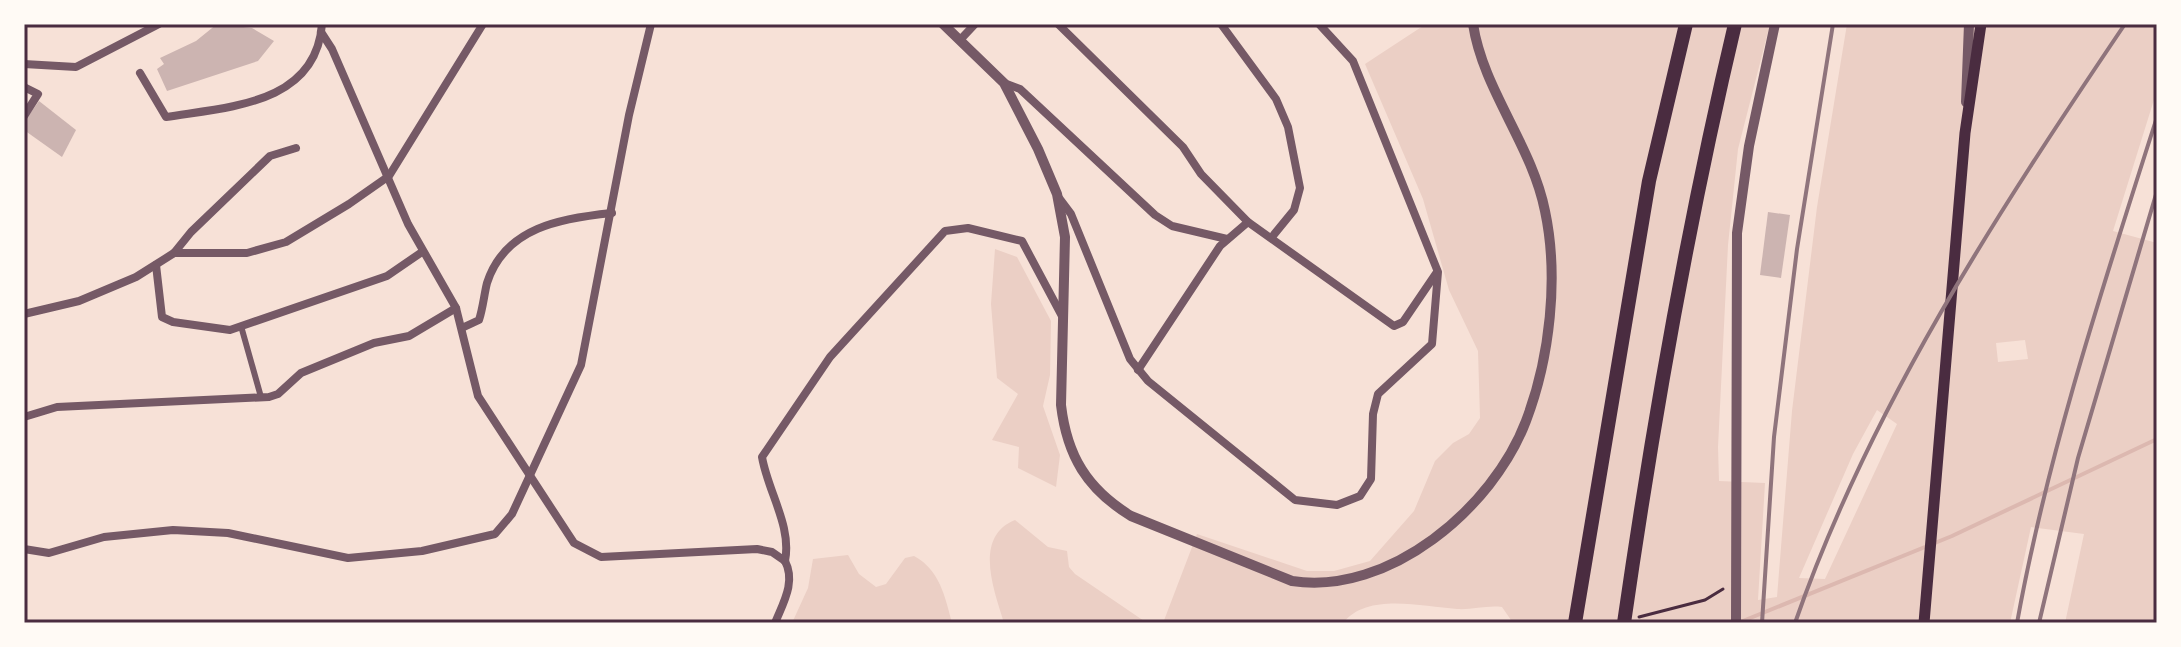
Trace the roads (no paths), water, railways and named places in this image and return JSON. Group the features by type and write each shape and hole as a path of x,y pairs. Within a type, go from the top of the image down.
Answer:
{"highway":[{"path":"1575,623 1649,181 1686,24"},
{"path":"1628,621 1632,563 1696,191 1735,24"}],"main road":[{"path":"1924,623 1965,133 1981,24"}],"street":[{"path":"24,64 60,69 92,61 159,24"},
{"path":"174,253 247,253 286,242 389,176 483,24"},
{"path":"24,549 49,553 104,537 173,530 228,533 348,558 422,551 495,534 512,514 581,365 629,115 651,24"},
{"path":"943,24 1004,83 1057,194 1071,214 1138,370 1295,500 1337,505 1360,496 1371,479 1373,414 1378,394 1432,344 1438,272 1353,61 1319,24"},
{"path":"960,40 975,24"},
{"path":"1058,24 1183,147 1201,174 1248,222 1394,326 1403,322 1438,272"},
{"path":"1221,24 1276,99 1288,127 1300,188 1294,210 1272,237"},
{"path":"1057,194 1065,237 1061,405 1064,429 1079,469 1108,502 1143,521 1303,583 1338,584 1396,563 1422,547 1468,507 1509,453 1536,392 1548,320 1550,259 1545,209 1526,154 1483,60 1473,24"},
{"path":"1736,623 1737,233 1748,150 1775,24"},
{"path":"1965,133 1969,24"},
{"path":"322,28 422,252 456,308 464,327 478,396 574,543 601,557 757,549 772,552 785,561"},
{"path":"140,73 166,117 262,101 294,83 322,28"},
{"path":"1004,83 1020,89 1155,215 1172,226 1227,239"},
{"path":"24,87 38,94 24,116"},
{"path":"24,314 79,301 156,265 174,253 191,232 270,156 296,148"},
{"path":"464,327 479,320 488,282 498,260 515,242 549,222 612,213"},
{"path":"1138,370 1227,239 1248,222"},
{"path":"775,623 790,586 785,561 789,541 766,482 762,457 830,357 945,231 968,228 1022,241 1064,320"},
{"path":"156,265 160,311 166,320 230,330 387,276 422,252"},
{"path":"24,417 57,407 278,394 301,373 374,343 409,336 456,308"},
{"path":"241,326 261,397"}],"waterway":[{"path":"1738,623 1952,536 2157,439"}],"railway":[{"path":"1762,623 1774,437 1797,249 1833,24"},
{"path":"1795,623 1860,465 1940,313 2030,167 2125,24"},
{"path":"2017,623 2044,495 2061,432 2157,117"},
{"path":"2039,623 2078,458 2157,191"}]}
